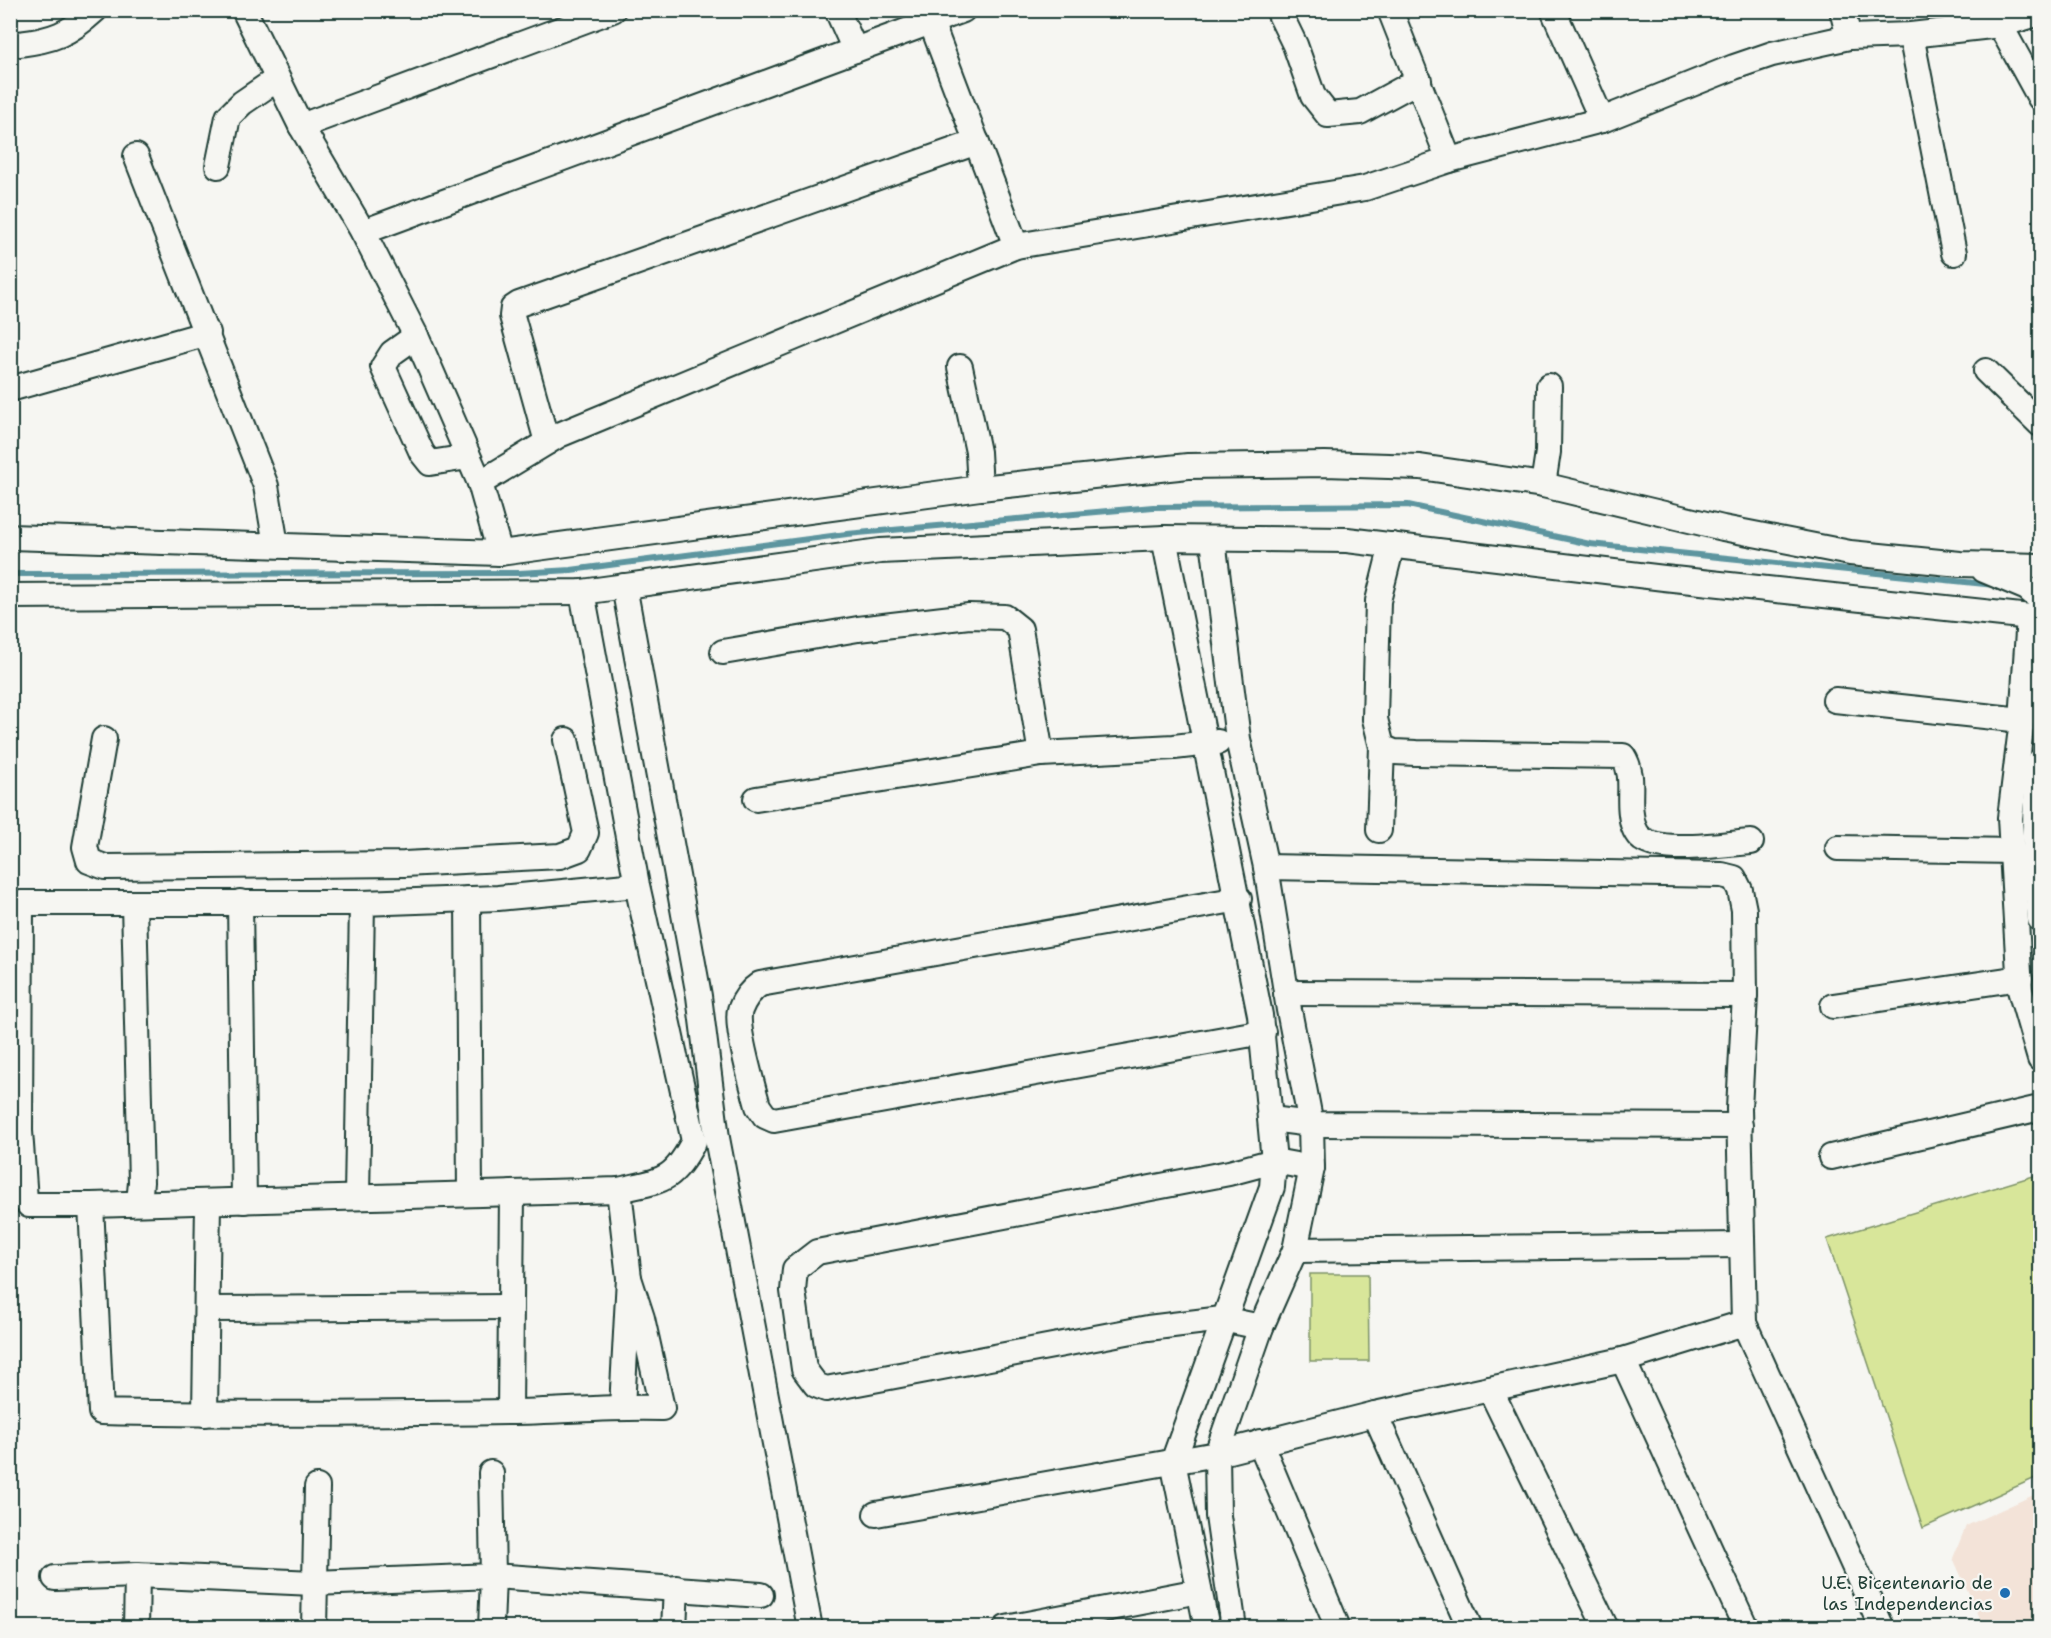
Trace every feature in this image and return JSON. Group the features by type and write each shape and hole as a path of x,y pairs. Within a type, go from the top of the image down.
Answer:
{"street":[{"path":"19,44 49,40 68,33 95,10"},
{"path":"244,10 301,126 363,232 416,336 480,483 500,553"},
{"path":"301,126 584,15 614,10"},
{"path":"837,10 855,50"},
{"path":"1278,10 1295,45 1313,96 1328,115 1360,112 1419,80"},
{"path":"1390,10 1449,160"},
{"path":"1553,10 1602,120"},
{"path":"1842,10 1849,37"},
{"path":"363,232 961,11"},
{"path":"480,483 547,442 1016,246 1365,189 1449,160 1602,120 1772,54 1849,37 1911,35 2000,26 2040,14"},
{"path":"931,22 1016,246"},
{"path":"2000,26 2040,98"},
{"path":"1911,35 1954,253"},
{"path":"218,166 228,117 277,79"},
{"path":"547,442 512,316 513,308 977,142"},
{"path":"136,156 208,333 266,486 276,545"},
{"path":"10,389 208,333"},
{"path":"416,336 392,353 382,367 422,453 430,463 468,457"},
{"path":"960,367 978,452 980,488"},
{"path":"1986,371 2040,424"},
{"path":"1543,486 1548,452 1549,386"},
{"path":"10,537 500,553 980,488 1188,466 1325,464 1419,467 1543,486 1723,528 1851,553 1960,564 2040,566"},
{"path":"10,596 582,592 880,551 1164,538 1347,540 2037,612"},
{"path":"1164,538 1204,744 1239,899 1262,1024 1274,1161 1272,1187 1222,1319 1173,1462 1207,1628"},
{"path":"1213,540 1238,739 1266,867 1287,1001 1311,1124 1312,1168 1295,1250 1261,1327 1217,1454 1218,1516 1234,1628"},
{"path":"1379,830 1382,747 1375,719 1378,601 1392,545"},
{"path":"1960,564 1997,574 2027,588 2037,612 2010,818 2020,990 2040,1059"},
{"path":"624,586 699,996 717,1138 810,1628"},
{"path":"582,592 637,885 694,1141 683,1163 667,1179 619,1190 91,1205 27,1203 15,1131 16,903 362,903 468,899 637,885"},
{"path":"723,652 858,629 969,616 1005,617 1020,629 1041,754"},
{"path":"1835,700 2022,720"},
{"path":"104,739 85,847 89,861 105,867 404,864 560,856 579,849 586,833 566,740"},
{"path":"756,799 1041,754 1204,744 1238,739"},
{"path":"1382,747 1394,752 1416,753 1623,756 1631,776 1630,813 1634,830 1641,838 1671,847 1751,842"},
{"path":"2040,760 2035,796 2034,860 2040,919"},
{"path":"1838,848 2013,851"},
{"path":"404,864 406,901"},
{"path":"1266,867 1722,875 1734,878 1742,900 1745,994 1740,1126 1744,1323 1882,1628"},
{"path":"468,899 470,1194"},
{"path":"1239,899 760,984 753,989 740,1010 740,1030 758,1107 765,1116 774,1120 1262,1024 1287,1001 1745,994"},
{"path":"240,902 244,1201"},
{"path":"357,1197 362,903"},
{"path":"134,904 139,1203"},
{"path":"1833,1006 2020,978"},
{"path":"1832,1157 2040,1108"},
{"path":"1271,1119 1311,1124 1740,1126"},
{"path":"1261,1327 1222,1319 1148,1328 826,1389 816,1385 804,1369 797,1333 792,1279 802,1261 817,1252 1229,1173 1274,1161 1312,1168"},
{"path":"619,1190 629,1278 622,1407"},
{"path":"510,1412 512,1193"},
{"path":"206,1414 208,1202"},
{"path":"91,1205 101,1412 206,1414 510,1412 622,1407 671,1409 629,1278"},
{"path":"1295,1250 1741,1245"},
{"path":"207,1309 512,1307"},
{"path":"876,1514 1217,1454 1375,1414 1623,1360 1744,1323"},
{"path":"1623,1360 1746,1628"},
{"path":"1490,1389 1606,1628"},
{"path":"1375,1414 1470,1628"},
{"path":"1260,1442 1338,1628"},
{"path":"490,1473 493,1576 491,1628"},
{"path":"314,1628 317,1487"},
{"path":"136,1628 137,1575"},
{"path":"55,1578 137,1575 315,1583 493,1576 761,1595"},
{"path":"674,1628 676,1588"},
{"path":"1006,1628 1199,1591"}],"shaded area":[{"name":"U.E. Bicentenario de las Independencias","path":"2040,1492 2040,1627 1984,1627 1953,1558 1966,1526"}],"green space":[{"path":"2040,1174 2040,1476 1923,1528 1827,1239"},
{"path":"1310,1274 1368,1274 1369,1361 1310,1361"}],"waterway":[{"path":"10,574 519,573 571,570 847,534 1153,507 1408,505 1590,544 1995,585"}],"place":[{"name":"U.E. Bicentenario de las Independencias","path":"2005,1593"}]}
